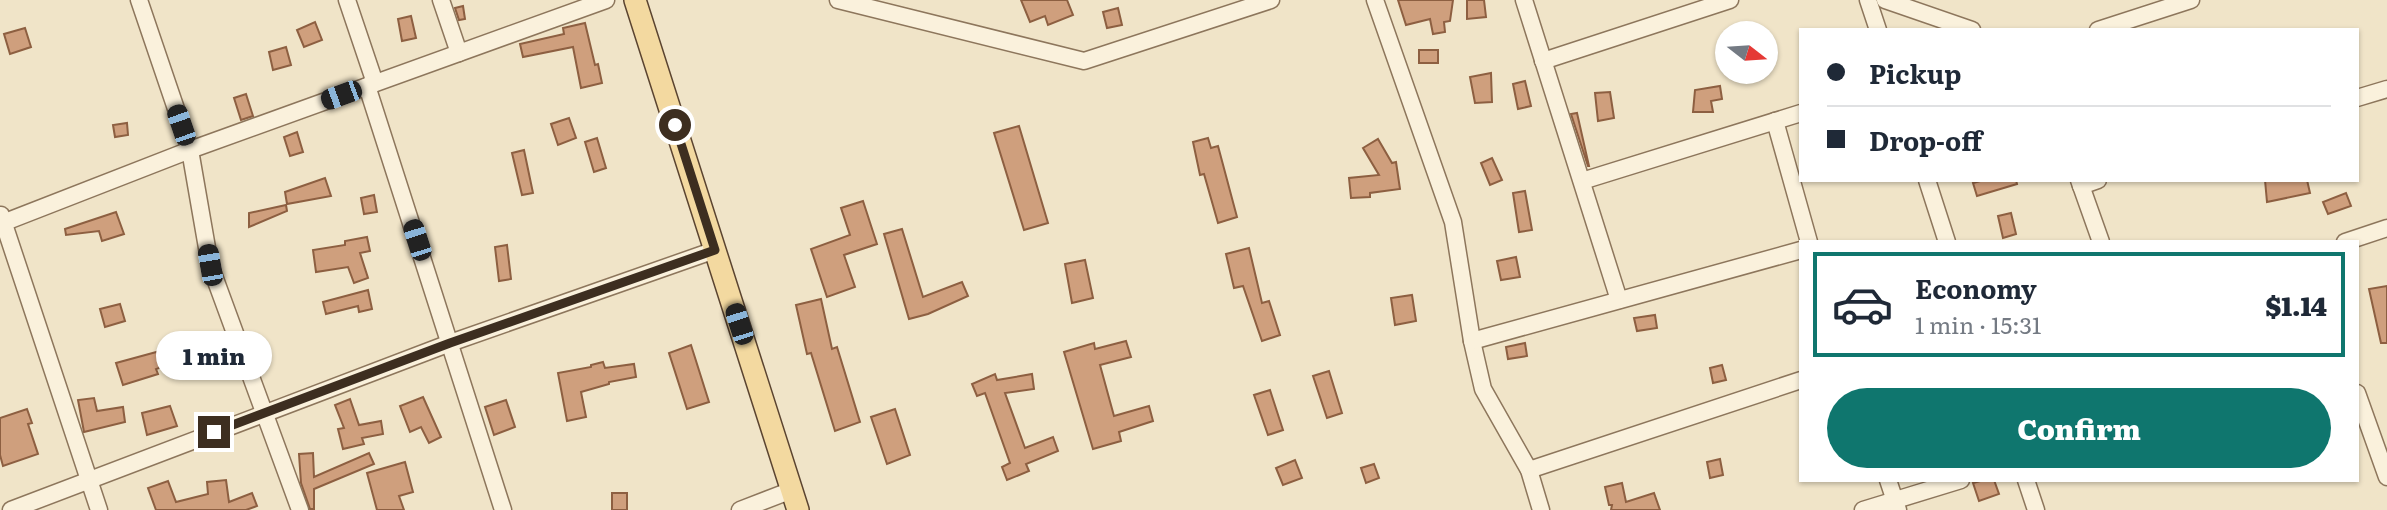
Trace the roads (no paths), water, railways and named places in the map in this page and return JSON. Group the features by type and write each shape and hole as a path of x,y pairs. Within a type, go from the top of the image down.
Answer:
{"main road":[{"path":"635,0 795,500"}],"street":[{"path":"139,0 190,150 210,265 300,510"},
{"path":"347,0 503,510"},
{"path":"440,0 459,53"},
{"path":"99,510 1,220 606,0"},
{"path":"838,0 1084,61 1233,6 1271,0"},
{"path":"1375,0 1453,222 1472,341 1483,388 1529,470 1541,510"},
{"path":"1524,0 1619,300"},
{"path":"1544,61 1730,0"},
{"path":"1868,0 1877,28"},
{"path":"1885,0 1966,28"},
{"path":"2104,28 2191,0"},
{"path":"2359,98 2387,89"},
{"path":"1582,181 1799,114"},
{"path":"1775,121 1808,240"},
{"path":"1928,182 1946,240"},
{"path":"2080,183 2100,240"},
{"path":"2351,240 2387,228"},
{"path":"11,510 450,343 715,250"},
{"path":"1472,341 1799,251"},
{"path":"1529,470 1799,381"},
{"path":"2359,399 2387,477"},
{"path":"1889,482 1896,505"},
{"path":"1863,510 1896,505 1956,482"},
{"path":"2027,482 2036,510"},
{"path":"740,510 795,500"}]}
